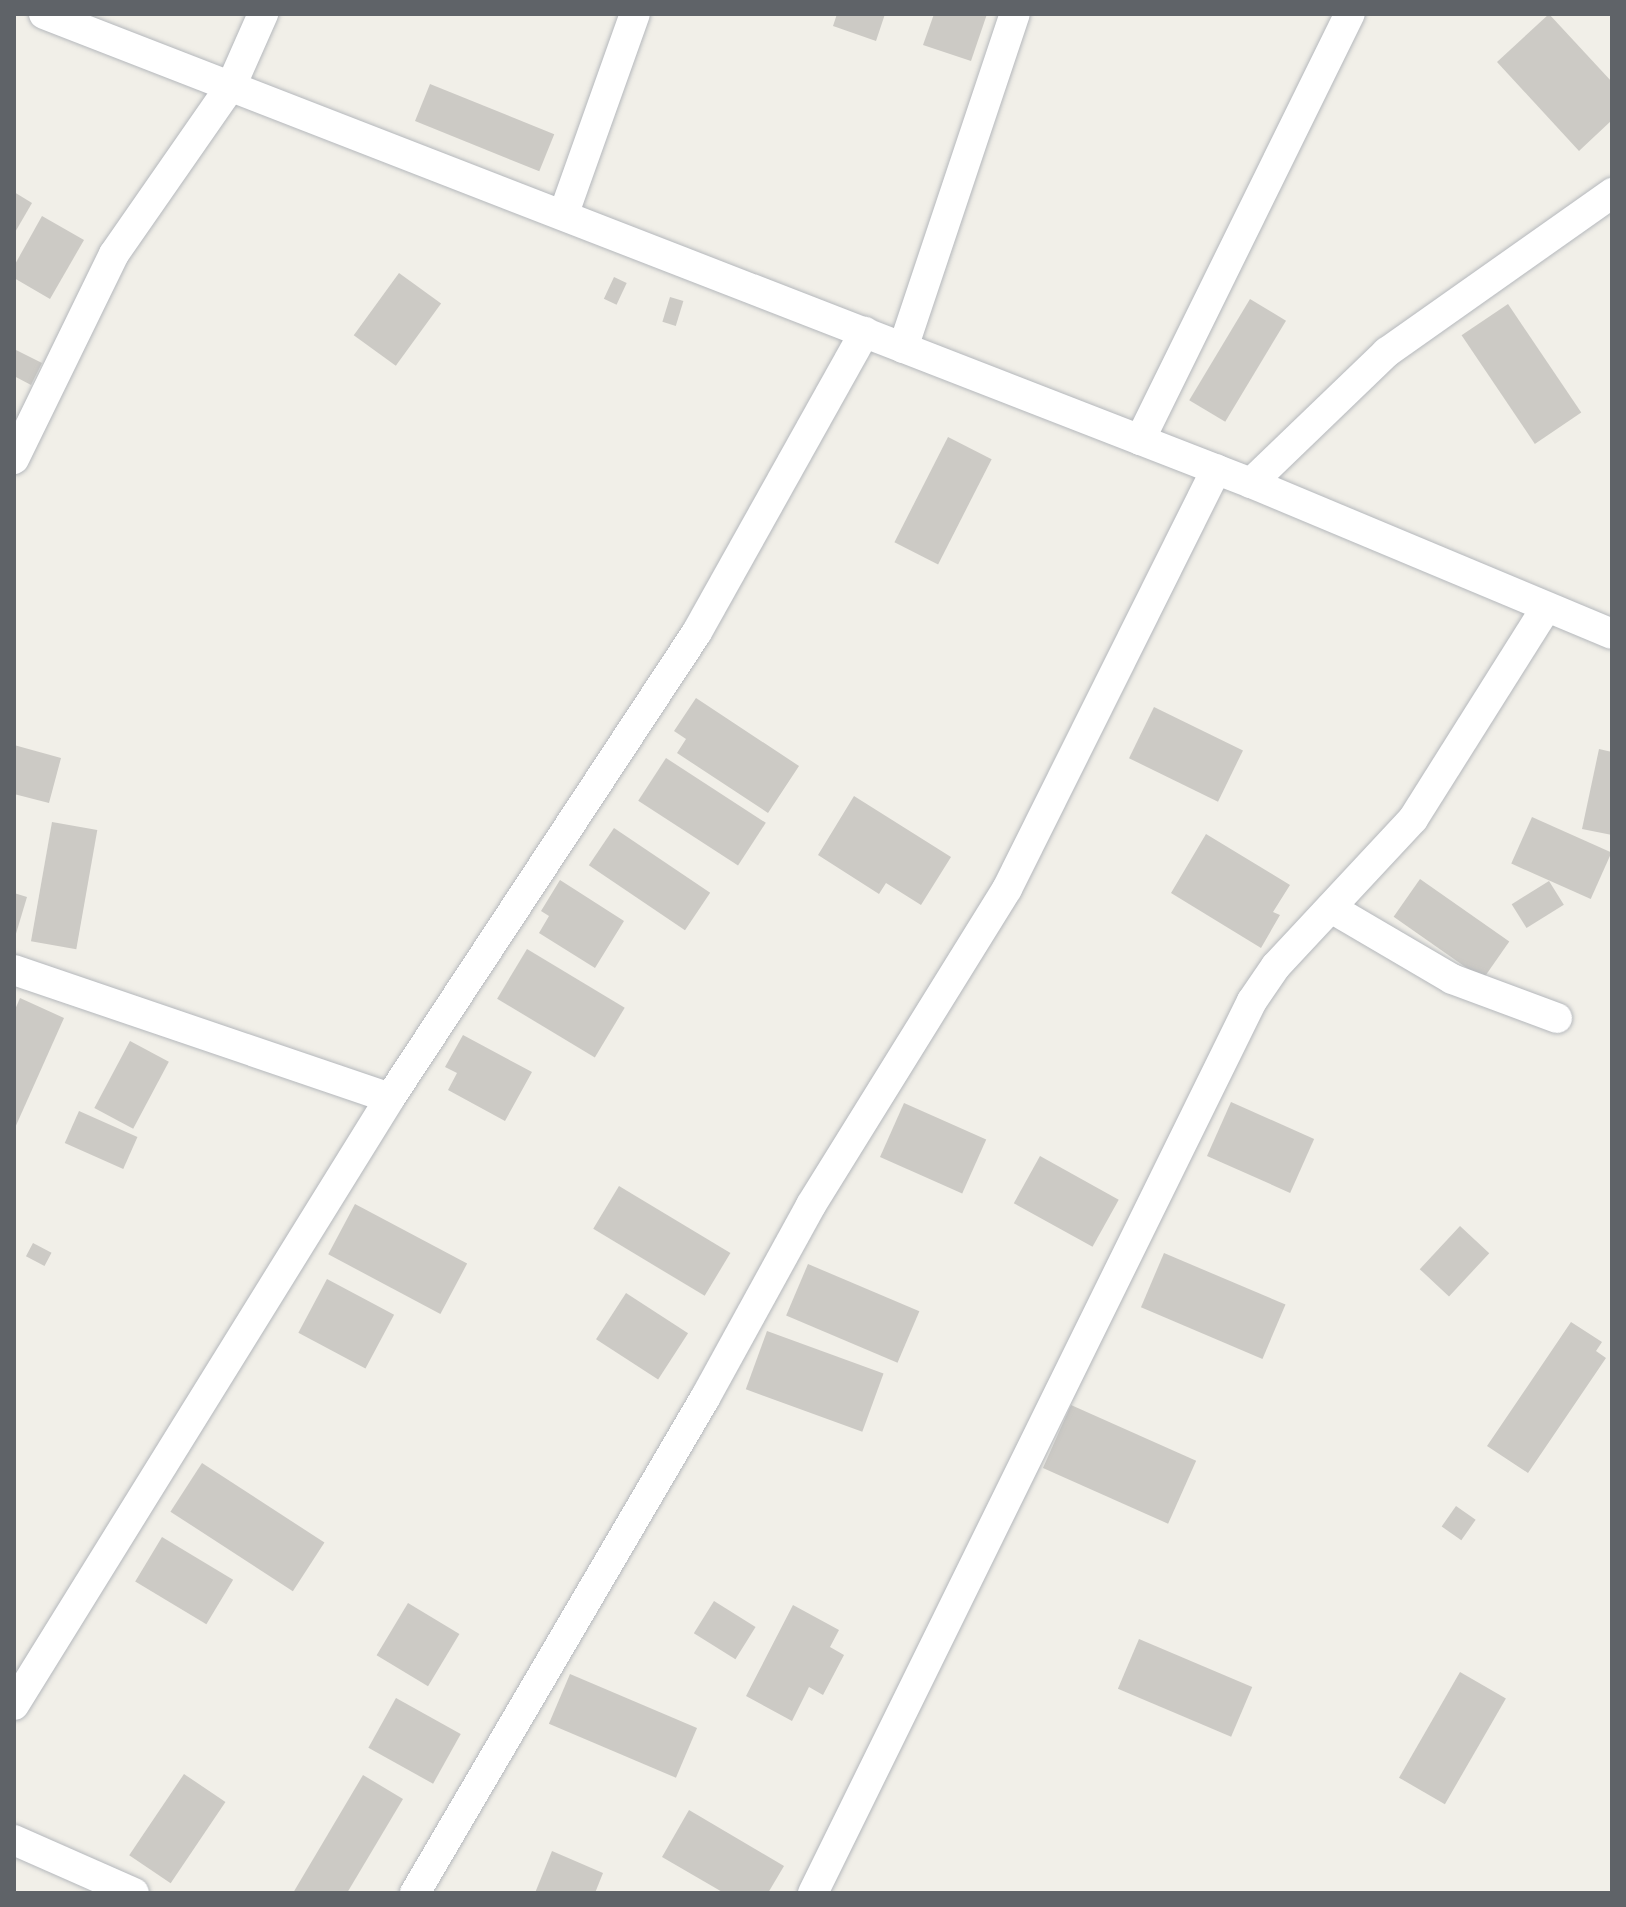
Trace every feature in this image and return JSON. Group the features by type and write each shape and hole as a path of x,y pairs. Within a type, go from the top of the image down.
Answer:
{"street":[{"path":"44,14 232,84 1216,469 1545,609 1612,634"},
{"path":"14,459 114,254 232,84 263,14"},
{"path":"564,213 635,14"},
{"path":"903,348 1015,14"},
{"path":"1140,440 1350,14"},
{"path":"1251,483 1387,352 1612,193"},
{"path":"14,1705 390,1098 697,632 865,332"},
{"path":"415,1893 705,1398 811,1205 1007,889 1216,469"},
{"path":"813,1893 1252,1001 1331,908 1413,819 1545,609"},
{"path":"1331,908 1452,979 1557,1018"},
{"path":"14,970 390,1098"},
{"path":"14,1840 134,1893"}],"building":[{"path":"837,14 885,14 876,41 833,26"},
{"path":"934,14 987,14 971,61 923,45"},
{"path":"1549,14 1612,82 1612,120 1579,151 1497,62"},
{"path":"430,84 554,134 539,171 415,121"},
{"path":"14,192 32,203 14,234"},
{"path":"42,216 84,240 50,299 14,278 14,266"},
{"path":"399,273 441,304 396,366 354,335"},
{"path":"614,277 627,283 617,305 604,299"},
{"path":"670,297 683,301 676,326 662,322"},
{"path":"1250,299 1286,321 1225,422 1189,400"},
{"path":"1508,304 1581,413 1535,444 1462,335"},
{"path":"14,349 42,363 31,385 14,376"},
{"path":"948,437 992,459 938,564 894,542"},
{"path":"696,698 799,766 768,813 677,753 686,739 674,731"},
{"path":"1154,707 1243,750 1218,802 1129,758"},
{"path":"14,745 61,758 49,803 14,794"},
{"path":"1599,749 1612,752 1612,835 1582,829"},
{"path":"666,758 766,823 738,866 638,801"},
{"path":"854,796 951,857 921,905 886,883 879,894 818,855"},
{"path":"1532,817 1611,852 1591,899 1511,864"},
{"path":"52,822 97,830 76,949 31,941"},
{"path":"614,828 710,893 685,930 589,865"},
{"path":"1206,834 1290,885 1273,912 1280,915 1261,948 1171,893"},
{"path":"1420,879 1509,942 1483,979 1394,917"},
{"path":"560,880 624,921 595,968 539,933 549,916 541,911"},
{"path":"1549,881 1564,905 1527,928 1512,904"},
{"path":"14,893 27,897 15,937 14,937"},
{"path":"527,949 625,1008 595,1057 497,999"},
{"path":"20,998 64,1018 14,1130 14,1012"},
{"path":"463,1035 532,1072 505,1121 448,1090 457,1073 445,1067"},
{"path":"130,1041 169,1062 133,1129 94,1108"},
{"path":"1231,1102 1314,1139 1290,1193 1207,1156"},
{"path":"904,1103 986,1140 962,1194 880,1157"},
{"path":"79,1111 137,1137 123,1169 65,1143"},
{"path":"1040,1156 1119,1200 1093,1247 1014,1203"},
{"path":"619,1186 730,1253 705,1296 593,1229"},
{"path":"355,1204 467,1264 440,1314 328,1254"},
{"path":"1460,1226 1489,1253 1449,1296 1420,1269"},
{"path":"33,1243 52,1253 44,1266 26,1256"},
{"path":"1164,1253 1286,1305 1262,1359 1141,1307"},
{"path":"808,1264 919,1311 898,1363 786,1316"},
{"path":"327,1279 394,1315 365,1369 298,1333"},
{"path":"626,1293 688,1333 658,1379 596,1339"},
{"path":"1571,1322 1602,1342 1596,1351 1606,1358 1528,1473 1487,1446"},
{"path":"767,1331 884,1373 862,1432 746,1389"},
{"path":"1071,1405 1196,1461 1168,1524 1043,1468"},
{"path":"202,1463 324,1543 293,1591 170,1512"},
{"path":"1456,1506 1476,1520 1461,1540 1442,1526"},
{"path":"162,1537 233,1580 206,1624 135,1582"},
{"path":"714,1601 756,1627 735,1659 694,1633"},
{"path":"408,1603 459,1634 428,1686 377,1655"},
{"path":"793,1605 839,1630 830,1647 844,1655 823,1695 809,1687 792,1721 746,1696"},
{"path":"1139,1639 1252,1687 1231,1737 1118,1689"},
{"path":"1460,1672 1506,1698 1445,1804 1399,1778"},
{"path":"570,1674 697,1728 676,1778 549,1724"},
{"path":"396,1698 461,1734 433,1784 368,1748"},
{"path":"184,1774 225,1802 171,1883 129,1855"},
{"path":"363,1775 403,1799 347,1893 293,1893"},
{"path":"689,1810 784,1866 768,1893 724,1893 662,1857"},
{"path":"552,1851 603,1873 595,1893 535,1893"}]}
